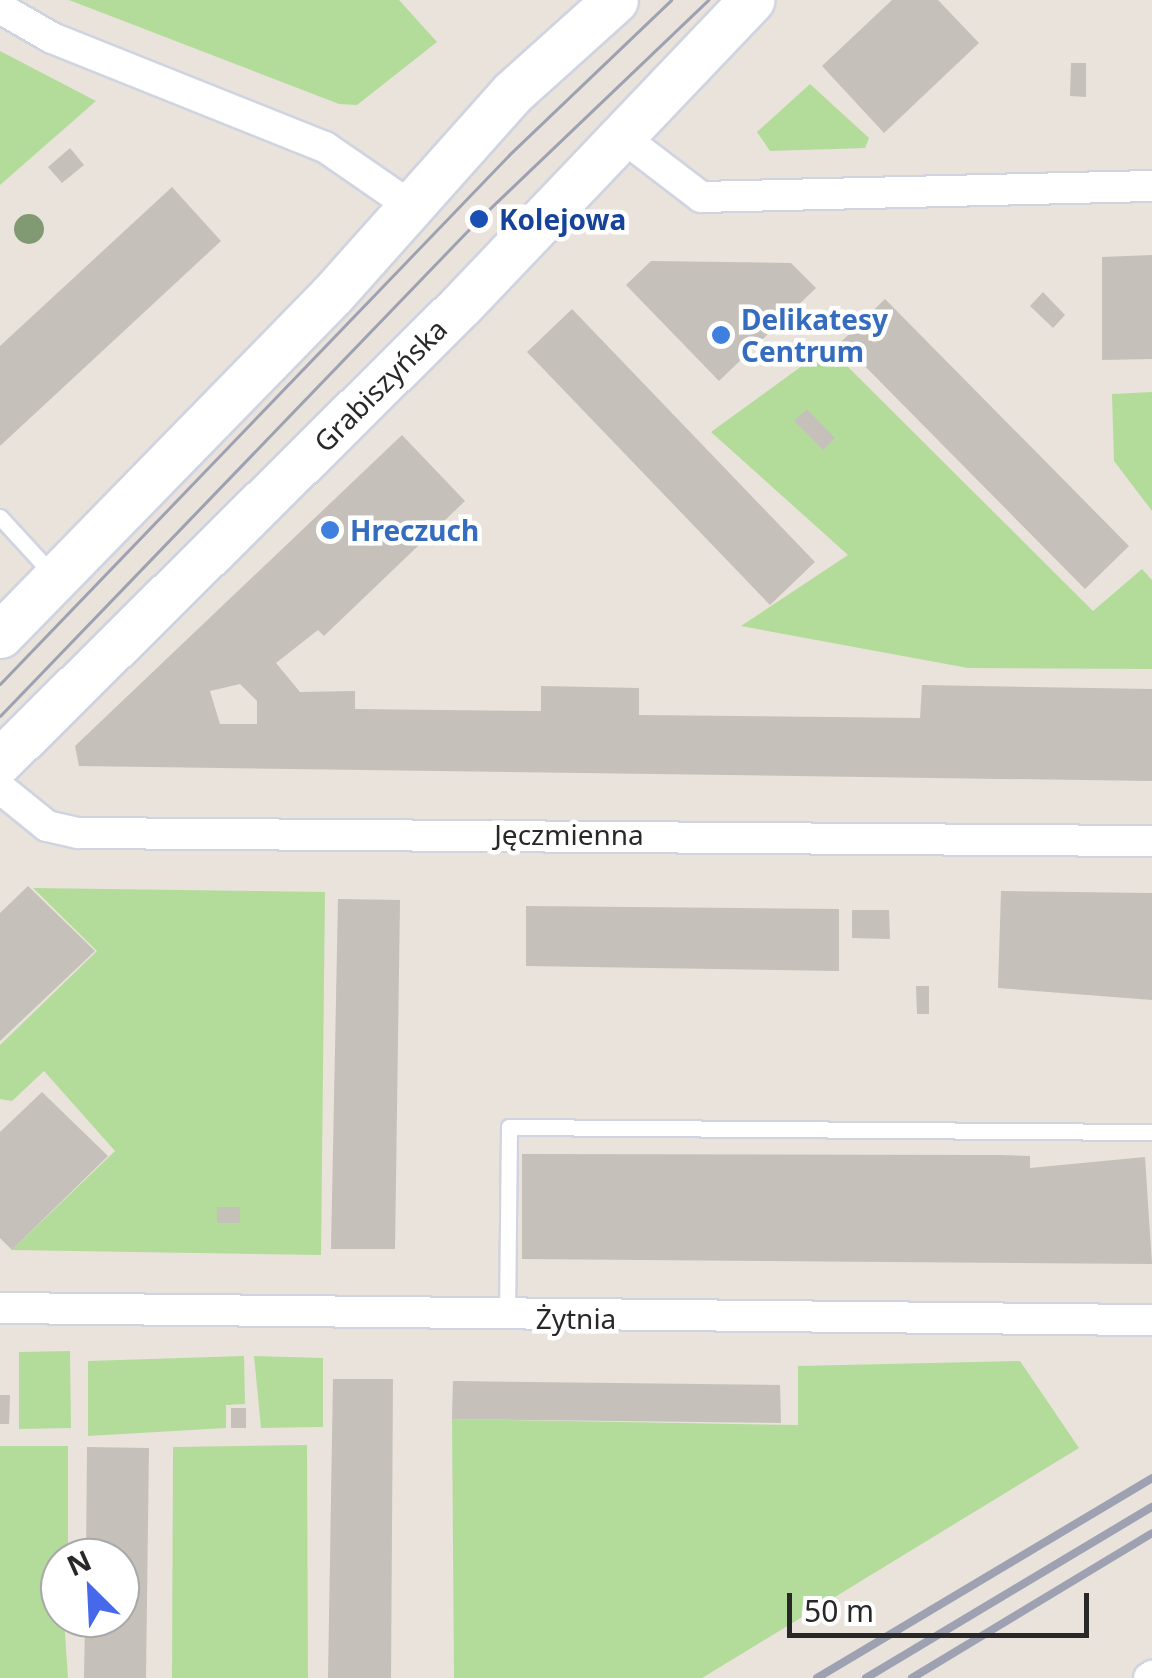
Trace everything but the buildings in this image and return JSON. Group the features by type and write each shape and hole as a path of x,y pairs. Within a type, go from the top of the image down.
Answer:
{"main road":[{"path":"0,635 409,205 615,0"},
{"name":"Grabiszyńska","path":"0,761 751,0"}],"street":[{"path":"0,8 52,38 325,147 409,205"},
{"path":"620,134 701,197 1152,186"},
{"name":"Jęczmienna","path":"0,788 47,826 78,833 1152,840"},
{"name":"Żytnia","path":"0,1308 506,1318 1152,1320"}],"lane":[{"path":"0,517 56,579"},
{"path":"506,1318 509,1127 1152,1132"}],"green space":[{"path":"69,0 399,0 437,42 357,105 339,104"},
{"path":"0,51 96,101 0,185"},
{"path":"810,84 869,138 865,148 770,151 757,132"},
{"path":"828,347 1093,611 1142,569 1152,580 1152,669 968,668 741,626 848,555 711,432"},
{"path":"1152,392 1152,511 1114,461 1112,394"},
{"path":"33,888 325,892 321,1255 12,1250 115,1151 44,1071 12,1101 0,1099 0,1045 97,951"},
{"path":"70,1351 71,1428 19,1429 19,1352"},
{"path":"244,1356 245,1404 226,1405 226,1428 88,1436 88,1361"},
{"path":"254,1356 323,1358 323,1427 261,1428"},
{"path":"1020,1361 1079,1448 702,1678 454,1678 452,1419 798,1425 798,1366"},
{"path":"307,1445 308,1678 172,1678 173,1447"},
{"path":"0,1446 68,1446 68,1538 40,1538 40,1638 65,1638 68,1678 0,1678"}],"tram line":[{"path":"0,684 509,155 671,0"},
{"path":"0,716 479,219 708,0"}],"railway":[{"path":"817,1678 1152,1478"},
{"path":"866,1678 1152,1507"},
{"path":"912,1678 1152,1533"}],"place":[{"name":"Kolejowa","path":"479,219"},
{"name":"Delikatesy Centrum","path":"721,335"},
{"name":"Hreczuch","path":"330,530"}]}
